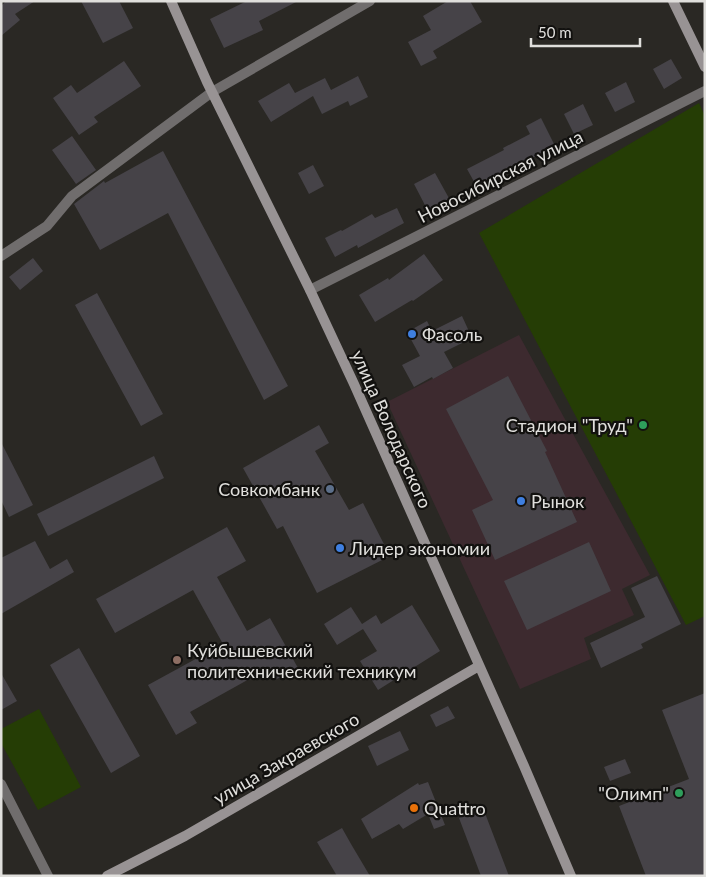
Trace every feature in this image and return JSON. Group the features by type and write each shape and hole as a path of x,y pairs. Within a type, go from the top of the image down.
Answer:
{"main road":[{"name":"улица Володарского","path":"171,1 212,92 310,290 430,554 571,876"},
{"path":"673,1 705,67"},
{"name":"улица Закраевского","path":"107,876 185,836 479,666"}],"street":[{"path":"1,256 47,226 72,196 212,92 370,1"},
{"name":"Новосибирская улица","path":"310,290 705,91"},
{"path":"1,784 48,876"}],"shaded area":[{"name":"Рынок","path":"519,335 650,575 622,589 634,615 584,638 591,659 520,689 387,402"}],"green space":[{"name":"Стадион \"Труд\"","path":"699,103 705,116 705,616 686,625 479,233"},
{"path":"39,709 81,787 38,810 1,743 1,729"}],"building":[{"path":"6,1 35,1 15,14 20,20 1,36 1,6"},
{"path":"81,1 119,1 133,28 103,43"},
{"path":"247,1 298,1 259,21 263,30 224,48 210,19"},
{"path":"448,1 470,1 482,22 433,51 437,58 421,66 408,42 431,30 423,16"},
{"path":"671,59 682,78 664,89 653,69"},
{"path":"124,61 141,86 94,117 98,122 79,135 53,98 71,85 77,93"},
{"path":"358,76 368,97 350,106 348,101 322,114 313,96 271,122 258,101 289,83 295,93 325,78 331,90"},
{"path":"626,82 635,102 615,112 605,93"},
{"path":"583,104 593,125 574,134 564,114"},
{"path":"541,118 555,146 477,187 467,169 530,134 526,126"},
{"path":"72,136 96,170 76,184 52,150"},
{"path":"163,151 288,386 264,400 168,213 100,250 74,204 104,181 105,183"},
{"path":"313,165 324,186 309,194 298,173"},
{"path":"435,173 450,200 428,211 414,184"},
{"path":"397,208 404,223 358,248 357,245 335,257 325,238 372,214 375,218"},
{"path":"424,254 443,280 413,301 375,322 359,295 388,278 389,280"},
{"path":"33,258 43,271 20,290 9,277"},
{"path":"97,293 163,414 141,426 75,305"},
{"path":"462,316 472,338 444,352 453,368 414,387 402,365 420,356 407,332 427,321 432,331"},
{"path":"508,376 547,451 545,452 577,522 495,560 472,510 493,500 446,409"},
{"path":"319,425 329,443 315,451 349,510 363,503 390,556 317,593 283,526 277,529 243,468"},
{"path":"1,442 33,505 9,517 1,500"},
{"path":"154,456 164,478 48,536 37,514"},
{"path":"227,527 246,561 217,577 247,631 270,618 298,668 275,680 269,668 190,712 197,723 176,735 148,685 223,644 193,590 115,633 96,599"},
{"path":"35,541 50,569 67,559 74,572 1,614 1,558"},
{"path":"589,542 611,591 527,630 504,581"},
{"path":"657,576 681,624 641,644 643,648 601,668 590,643 645,617 631,588"},
{"path":"412,605 440,651 378,690 360,661 377,651 363,629 337,645 324,624 351,607 362,624 376,615 381,624"},
{"path":"79,648 140,756 111,773 50,665"},
{"path":"1,673 17,701 1,710"},
{"name":"\"Олимп\"","path":"705,693 705,876 646,876 619,806 689,779 662,710"},
{"path":"448,706 455,718 436,727 430,715"},
{"path":"400,731 409,750 377,766 368,746"},
{"path":"625,759 631,773 610,781 604,767"},
{"name":"Quattro","path":"428,782 445,825 434,829 428,814 403,829 399,824 372,839 361,819 418,783 419,785"},
{"path":"483,808 509,876 481,876 459,818"},
{"path":"342,828 370,876 337,876 317,842"}],"place":[{"name":"Фасоль","path":"412,334"},
{"name":"Стадион \"Труд\"","path":"643,425"},
{"name":"Совкомбанк","path":"330,489"},
{"name":"Рынок","path":"521,501"},
{"name":"Лидер экономии","path":"340,548"},
{"name":"Куйбышевский политехнический техникум","path":"177,660"},
{"name":"\"Олимп\"","path":"679,793"},
{"name":"Quattro","path":"414,808"}]}
